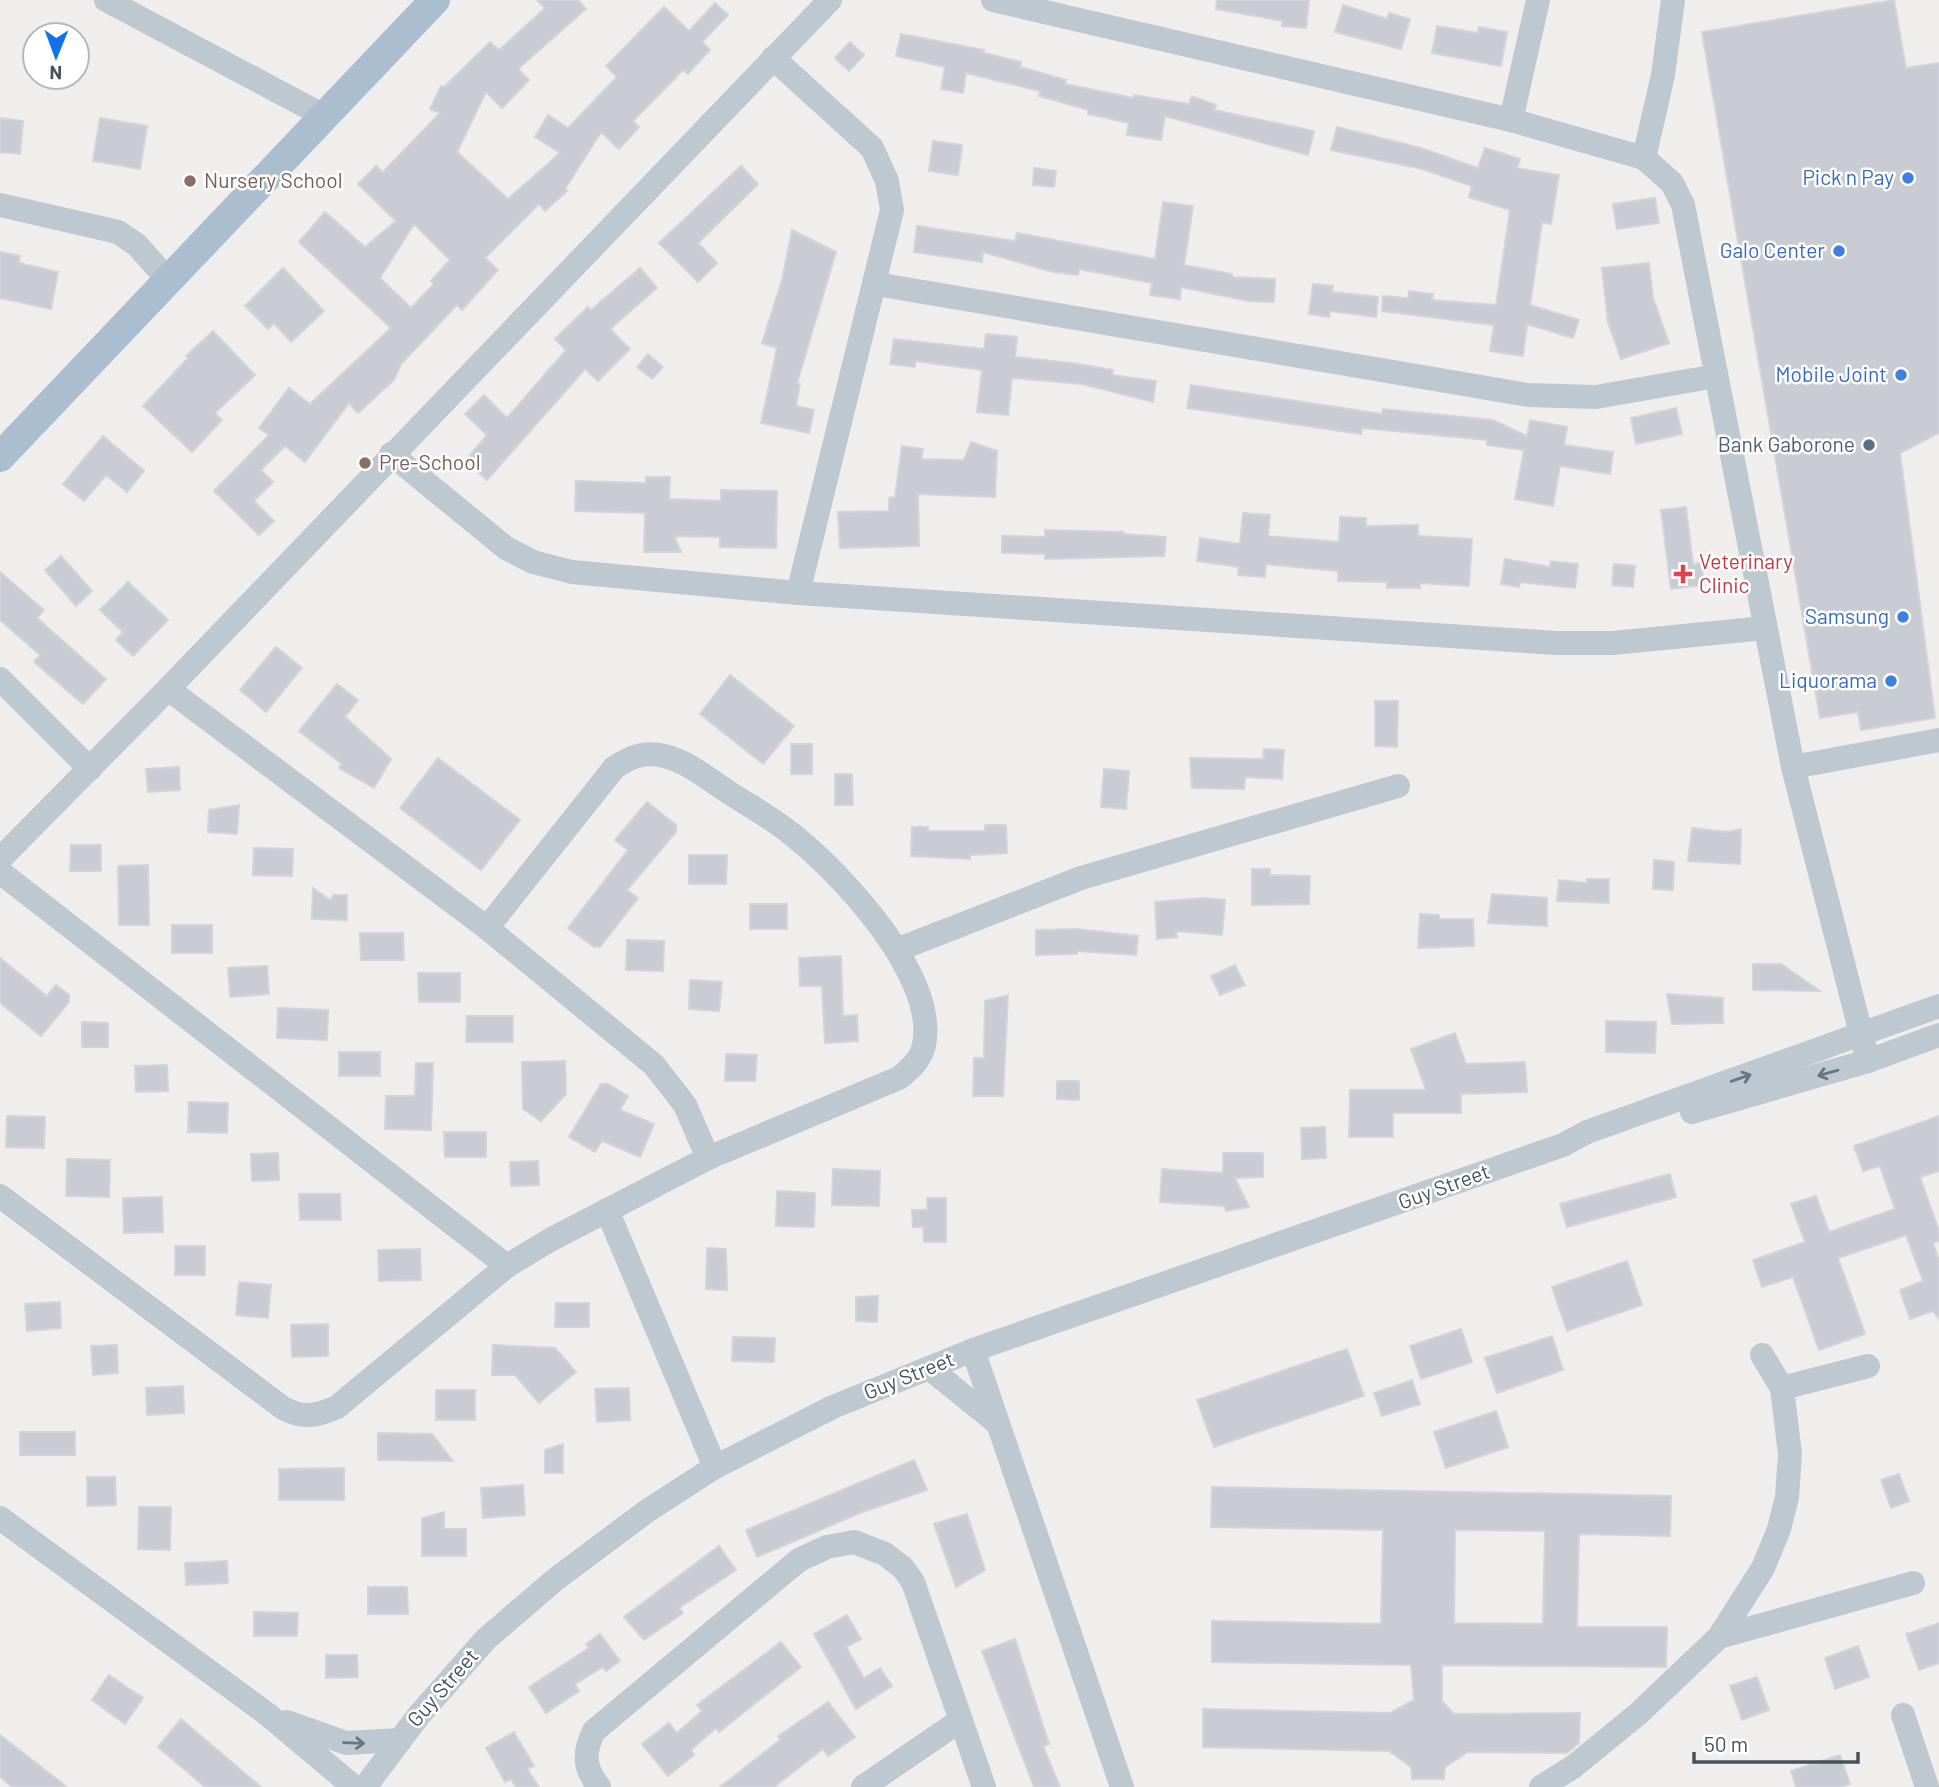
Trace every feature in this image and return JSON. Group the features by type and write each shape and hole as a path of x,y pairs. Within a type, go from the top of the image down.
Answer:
{"main road":[{"path":"0,457 435,0"}],"street":[{"path":"106,0 326,117"},
{"path":"0,859 168,689 830,0"},
{"path":"993,0 1511,120 1644,158 1672,183 1683,205 1793,767 1868,1061"},
{"path":"1511,120 1538,0"},
{"path":"1644,158 1663,75 1673,0"},
{"path":"773,58 872,148 887,181 892,210 799,593"},
{"path":"0,205 118,232 137,245 169,281"},
{"path":"876,284 1528,395 1597,397 1716,376"},
{"path":"391,454 506,548 533,562 572,572 799,593 1556,643 1613,643 1765,628"},
{"path":"0,679 90,769"},
{"path":"168,689 487,928 654,1065 685,1105 708,1158"},
{"path":"1793,767 1939,740"},
{"path":"0,1196 296,1415 310,1416 337,1407 507,1265 708,1158 899,1078 914,1066 924,1046 925,1026 899,949 860,899 794,835 686,765 664,756 645,754 629,758 614,768 487,928"},
{"path":"899,949 1081,878 1398,786"},
{"path":"0,872 507,1265"},
{"name":"Guy Street","path":"365,1787 400,1740 486,1639 556,1580 647,1511 716,1467 833,1407 973,1350 1563,1145 1587,1132 1779,1065 1860,1032 1939,1006"},
{"name":"Guy Street","path":"1563,1145 1593,1143 1868,1061 1939,1035"},
{"path":"607,1210 716,1467"},
{"path":"973,1350 1122,1787"},
{"path":"1541,1787 1573,1768 1639,1714 1720,1637 1763,1568 1779,1529 1787,1497 1790,1454 1782,1388 1762,1355"},
{"path":"1782,1388 1868,1366"},
{"path":"929,1368 957,1388 999,1425"},
{"path":"0,1518 267,1714 354,1787"},
{"path":"599,1787 586,1767 587,1746 594,1731 799,1560 827,1547 854,1542 885,1553 903,1568 913,1582 984,1787"},
{"path":"1720,1637 1913,1583"},
{"path":"267,1714 346,1744 400,1740"},
{"path":"1903,1715 1927,1787"},
{"path":"863,1787 961,1720"}],"building":[{"path":"537,0 578,0 586,9 518,69 529,80 502,108 486,92 457,152 508,199 560,153 535,137 548,115 568,128 617,77 606,66 664,7 689,31 715,3 728,15 702,42 710,50 688,74 683,70 633,121 639,127 619,149 601,132 565,189 567,191 545,211 539,204 485,258 498,270 462,310 457,305 401,364 394,380 358,413 349,403 305,462 285,446 261,470 273,482 254,501 274,521 259,535 214,491 269,435 259,428 289,388 310,404 391,328 299,242 325,212 365,247 396,221 358,184 376,166 383,172 440,113 430,109 441,86 444,87 490,42 499,50 545,8","holes":["414,224 450,260 431,281 434,284 411,308 380,278"]},
{"path":"1217,0 1309,0 1306,28 1282,26 1283,21 1216,9"},
{"name":"Galo Center","path":"1894,0 1906,68 1939,63 1939,433 1900,453 1935,718 1861,730 1858,712 1820,718 1702,32"},
{"path":"1343,5 1387,19 1389,13 1410,19 1401,49 1335,32"},
{"path":"1437,26 1478,33 1479,27 1507,32 1501,66 1432,53"},
{"path":"901,34 984,50 984,53 1021,62 1020,67 1066,80 1065,84 1133,98 1134,95 1189,104 1192,96 1216,105 1214,110 1314,131 1308,155 1165,116 1161,140 1127,135 1129,123 1088,114 1089,110 1039,96 1040,91 966,73 963,93 941,89 945,67 896,56"},
{"path":"850,42 864,55 849,71 835,58"},
{"path":"0,118 23,121 20,154 0,152"},
{"path":"100,118 147,126 140,169 93,161"},
{"path":"1337,127 1421,148 1478,168 1485,148 1520,159 1517,168 1559,175 1551,224 1542,222 1530,305 1579,320 1573,338 1527,324 1523,356 1490,351 1494,325 1382,311 1383,296 1408,298 1409,291 1433,294 1432,300 1496,305 1510,210 1469,197 1472,186 1422,169 1331,150"},
{"path":"933,141 962,145 958,175 929,171"},
{"path":"741,166 758,184 698,243 717,263 698,282 659,243"},
{"path":"1034,168 1056,171 1054,187 1033,185"},
{"path":"1655,198 1659,223 1617,229 1613,204"},
{"path":"1163,202 1193,206 1184,265 1232,274 1232,277 1275,279 1274,302 1248,301 1181,287 1180,299 1150,295 1152,283 1079,269 1078,275 1053,272 983,252 982,262 914,252 917,226 1015,241 1017,233 1155,259"},
{"path":"792,230 836,252 797,383 800,384 796,406 814,410 809,433 761,423 777,348 762,343 782,280"},
{"path":"0,252 20,256 19,263 58,272 51,309 0,298"},
{"path":"1649,263 1653,298 1669,343 1621,359 1608,322 1602,268"},
{"path":"283,268 324,311 291,342 274,323 268,329 245,306"},
{"path":"640,268 657,288 610,329 630,349 598,381 585,369 487,480 465,461 487,435 465,414 484,395 507,418 566,350 555,339 588,307 591,310"},
{"path":"1313,284 1333,286 1332,292 1378,297 1376,317 1330,311 1329,317 1309,314"},
{"path":"213,331 255,375 215,413 222,420 192,452 143,406 188,358 186,356"},
{"path":"986,334 1017,337 1015,357 1072,363 1113,370 1112,375 1156,381 1153,402 1082,384 1012,378 1008,415 977,412 982,370 915,361 915,367 890,364 894,339 984,349"},
{"path":"648,354 663,367 652,379 637,367"},
{"path":"1191,385 1382,414 1383,409 1493,420 1527,436 1530,420 1567,427 1564,445 1613,452 1610,474 1560,466 1553,506 1515,499 1524,450 1487,445 1487,440 1362,428 1361,434 1187,408"},
{"path":"1676,408 1682,434 1636,444 1631,418"},
{"path":"103,436 144,471 127,492 106,475 84,501 63,484"},
{"path":"971,442 997,451 995,497 918,494 919,546 840,548 838,512 889,511 889,498 895,497 902,446 923,449 921,459 964,460"},
{"path":"646,477 670,477 669,499 721,501 721,490 777,491 776,548 720,547 720,537 674,536 681,552 644,552 645,513 575,511 576,481 646,483"},
{"path":"1686,507 1693,564 1701,563 1704,585 1671,589 1661,510"},
{"path":"1243,513 1270,515 1268,536 1339,542 1340,517 1366,518 1366,526 1418,525 1418,536 1472,539 1469,586 1420,583 1420,588 1387,588 1387,582 1338,581 1338,571 1266,564 1265,577 1238,575 1239,567 1197,561 1200,538 1240,544"},
{"path":"1045,530 1123,532 1166,537 1164,556 1045,559 1045,554 1002,553 1002,536 1045,537"},
{"path":"61,556 92,591 76,606 45,570"},
{"path":"1505,559 1550,567 1551,561 1578,564 1575,588 1520,582 1519,587 1501,584"},
{"path":"1614,564 1635,566 1633,587 1612,585"},
{"path":"0,572 44,610 37,618 106,679 83,704 34,662 40,655 0,620"},
{"path":"128,582 168,620 133,656 116,640 123,632 100,610"},
{"path":"276,647 302,668 266,712 240,690"},
{"path":"730,675 794,726 763,764 700,714"},
{"path":"337,684 358,700 345,717 391,759 374,788 339,768 342,764 299,731"},
{"path":"1375,701 1398,701 1397,747 1375,746"},
{"path":"791,744 812,744 812,774 791,774"},
{"path":"1264,749 1284,750 1282,779 1245,777 1244,789 1192,788 1190,758 1263,759"},
{"path":"438,758 520,820 481,870 400,808"},
{"path":"179,767 180,790 148,792 146,769"},
{"path":"1104,769 1129,771 1126,809 1101,807"},
{"path":"835,774 852,774 853,805 835,805"},
{"path":"647,802 676,825 676,832 627,890 638,898 600,947 594,947 568,928 628,850 615,840"},
{"path":"239,805 237,834 208,832 209,810"},
{"path":"985,825 1006,825 1007,853 970,855 970,859 911,856 912,827 928,827 928,831 985,831"},
{"path":"1692,828 1727,832 1741,829 1740,864 1688,861"},
{"path":"71,845 101,845 101,871 70,871"},
{"path":"254,848 293,849 292,876 253,875"},
{"path":"689,855 727,855 726,884 689,884"},
{"path":"1654,860 1674,862 1673,890 1653,889"},
{"path":"148,865 149,925 119,925 118,866"},
{"path":"1252,869 1270,869 1270,875 1310,876 1309,904 1252,905"},
{"path":"1587,879 1609,879 1609,903 1557,901 1559,880 1587,883"},
{"path":"313,888 330,900 334,895 347,895 347,920 312,919"},
{"path":"1492,894 1547,898 1547,926 1488,923"},
{"path":"1203,898 1225,900 1222,935 1176,931 1177,937 1157,939 1155,902"},
{"path":"750,904 787,904 787,929 750,929"},
{"path":"1420,914 1439,915 1439,919 1473,919 1474,946 1418,948"},
{"path":"172,925 212,925 212,953 172,953"},
{"path":"1077,929 1138,936 1136,955 1077,951 1077,954 1036,955 1036,930"},
{"path":"360,933 403,933 404,960 361,960"},
{"path":"627,940 664,941 663,971 626,970"},
{"path":"841,956 843,1016 857,1015 858,1041 825,1043 822,986 800,986 799,958"},
{"path":"0,958 47,996 56,985 69,995 69,1002 41,1036 0,1003"},
{"path":"1753,964 1781,964 1820,991 1753,990"},
{"path":"1235,965 1245,985 1220,995 1211,976"},
{"path":"267,966 269,994 230,997 228,968"},
{"path":"418,973 460,973 460,1002 419,1002"},
{"path":"690,980 722,982 719,1011 689,1009"},
{"path":"1667,994 1723,998 1723,1023 1672,1024"},
{"path":"1008,995 1003,1096 973,1096 974,1058 984,1058 985,1001"},
{"path":"278,1008 328,1010 327,1040 277,1038"},
{"path":"467,1016 513,1016 513,1042 466,1042"},
{"path":"1606,1021 1656,1022 1655,1053 1606,1052"},
{"path":"82,1022 108,1023 108,1047 82,1047"},
{"path":"1455,1033 1466,1064 1525,1062 1527,1092 1461,1094 1461,1113 1393,1113 1393,1137 1349,1137 1350,1090 1426,1090 1411,1049"},
{"path":"339,1052 380,1052 380,1076 339,1076"},
{"path":"726,1054 757,1055 755,1081 725,1081"},
{"path":"565,1061 566,1094 541,1121 523,1109 522,1062"},
{"path":"416,1063 433,1063 431,1130 385,1129 386,1096 415,1096"},
{"path":"167,1065 168,1091 136,1092 135,1066"},
{"path":"1057,1081 1079,1081 1079,1100 1057,1099"},
{"path":"601,1084 608,1084 628,1096 620,1110 654,1124 640,1157 602,1141 595,1152 569,1137"},
{"path":"189,1102 228,1103 227,1133 188,1132"},
{"path":"7,1116 45,1117 44,1148 6,1147"},
{"path":"1939,1116 1939,1171 1920,1177 1939,1231 1939,1241 1933,1243 1939,1261 1939,1319 1933,1311 1910,1319 1900,1290 1923,1281 1906,1235 1838,1258 1865,1334 1819,1350 1793,1277 1762,1287 1753,1260 1805,1242 1791,1204 1816,1196 1829,1232 1895,1209 1880,1166 1863,1171 1854,1146"},
{"path":"1325,1127 1326,1158 1302,1159 1301,1128"},
{"path":"444,1132 486,1132 486,1157 445,1157"},
{"path":"278,1153 279,1180 252,1181 251,1154"},
{"path":"1223,1153 1263,1153 1263,1177 1235,1178 1249,1207 1226,1211 1225,1206 1160,1202 1162,1169 1223,1173"},
{"path":"67,1159 110,1160 109,1197 66,1196"},
{"path":"538,1161 539,1185 511,1186 510,1162"},
{"path":"833,1169 880,1171 879,1206 832,1205"},
{"path":"1670,1174 1676,1197 1567,1227 1560,1204"},
{"path":"777,1191 815,1193 814,1227 776,1226"},
{"path":"299,1194 340,1194 341,1220 300,1220"},
{"path":"162,1197 163,1232 124,1233 123,1198"},
{"path":"927,1198 946,1198 946,1242 924,1242 923,1227 913,1227 912,1210 927,1210"},
{"path":"175,1246 205,1246 205,1275 175,1275"},
{"path":"707,1248 726,1249 727,1290 706,1289"},
{"path":"420,1249 421,1280 379,1281 378,1250"},
{"path":"1627,1261 1642,1305 1567,1331 1552,1287"},
{"path":"239,1282 271,1285 268,1318 236,1315"},
{"path":"878,1296 877,1322 856,1321 856,1297"},
{"path":"60,1302 61,1328 27,1331 25,1304"},
{"path":"556,1303 589,1303 589,1327 555,1327"},
{"path":"328,1324 328,1356 292,1357 291,1325"},
{"path":"1461,1329 1472,1362 1421,1379 1410,1346"},
{"path":"1552,1336 1563,1370 1497,1393 1485,1358"},
{"path":"733,1337 775,1338 774,1362 732,1361"},
{"path":"117,1345 118,1373 93,1375 91,1346"},
{"path":"493,1345 555,1348 576,1372 539,1403 515,1375 492,1375"},
{"path":"1347,1349 1364,1396 1214,1447 1197,1400"},
{"path":"1412,1380 1420,1404 1382,1416 1374,1393"},
{"path":"183,1386 184,1413 147,1415 146,1388"},
{"path":"629,1388 630,1420 597,1422 595,1389"},
{"path":"436,1390 475,1390 475,1420 436,1420"},
{"path":"1496,1411 1508,1447 1446,1468 1434,1432"},
{"path":"20,1432 75,1432 75,1455 20,1455"},
{"path":"378,1433 432,1434 453,1461 378,1460"},
{"path":"563,1444 563,1473 545,1473 545,1450"},
{"path":"914,1460 927,1490 860,1513 757,1557 746,1530"},
{"path":"344,1468 344,1500 279,1500 279,1469"},
{"path":"1899,1474 1909,1501 1891,1508 1881,1480"},
{"path":"87,1477 115,1477 116,1505 87,1506"},
{"path":"523,1485 525,1515 483,1518 481,1488"},
{"path":"1212,1487 1671,1496 1670,1536 1579,1534 1577,1627 1667,1627 1666,1667 1442,1665 1442,1701 1454,1714 1580,1713 1579,1743 1567,1753 1468,1752 1445,1767 1444,1779 1412,1779 1411,1767 1389,1751 1203,1747 1203,1709 1390,1713 1414,1700 1411,1665 1212,1662 1212,1621 1381,1624 1383,1530 1211,1527","holes":["1455,1530 1545,1531 1543,1624 1454,1623"]},
{"path":"139,1507 171,1507 170,1550 138,1549"},
{"path":"444,1512 444,1529 466,1529 466,1556 422,1556 422,1518"},
{"path":"967,1514 985,1570 956,1587 934,1524"},
{"path":"719,1546 736,1570 679,1608 683,1613 644,1640 624,1617"},
{"path":"227,1561 228,1583 186,1585 185,1563"},
{"path":"368,1587 407,1587 408,1614 368,1614"},
{"path":"254,1612 298,1613 297,1636 254,1636"},
{"path":"847,1615 861,1639 846,1647 864,1678 880,1668 892,1686 856,1709 814,1634"},
{"path":"1939,1623 1939,1663 1919,1670 1906,1634"},
{"path":"600,1634 620,1661 606,1671 603,1667 575,1684 579,1691 546,1713 529,1687 589,1648 586,1644"},
{"path":"1015,1639 1049,1744 1043,1746 1060,1787 1034,1787 982,1651"},
{"path":"781,1642 801,1667 719,1732 716,1728 691,1750 694,1755 668,1776 642,1744 669,1723 677,1733 702,1711 697,1705"},
{"path":"1858,1646 1869,1677 1835,1689 1825,1658"},
{"path":"326,1655 357,1655 358,1677 326,1678"},
{"path":"109,1675 143,1698 125,1724 92,1700"},
{"path":"1757,1677 1769,1710 1742,1720 1730,1686"},
{"path":"828,1702 855,1737 828,1756 823,1749 774,1787 720,1787 780,1740 778,1736"},
{"path":"181,1719 261,1787 205,1787 158,1747"},
{"path":"514,1732 534,1766 527,1769 539,1787 516,1787 511,1779 505,1782 486,1748"},
{"path":"0,1735 67,1787 12,1787 0,1777"},
{"path":"1840,1755 1850,1784 1839,1787 1796,1787 1791,1771"}],"place":[{"name":"Pick n Pay","path":"1908,178"},
{"name":"Nursery School","path":"190,181"},
{"name":"Galo Center","path":"1839,251"},
{"name":"Mobile Joint","path":"1901,375"},
{"name":"Bank Gaborone","path":"1869,445"},
{"name":"Pre-School","path":"365,463"},
{"name":"Veterinary Clinic","path":"1683,574"},
{"name":"Samsung","path":"1903,617"},
{"name":"Liquorama","path":"1891,681"}]}
